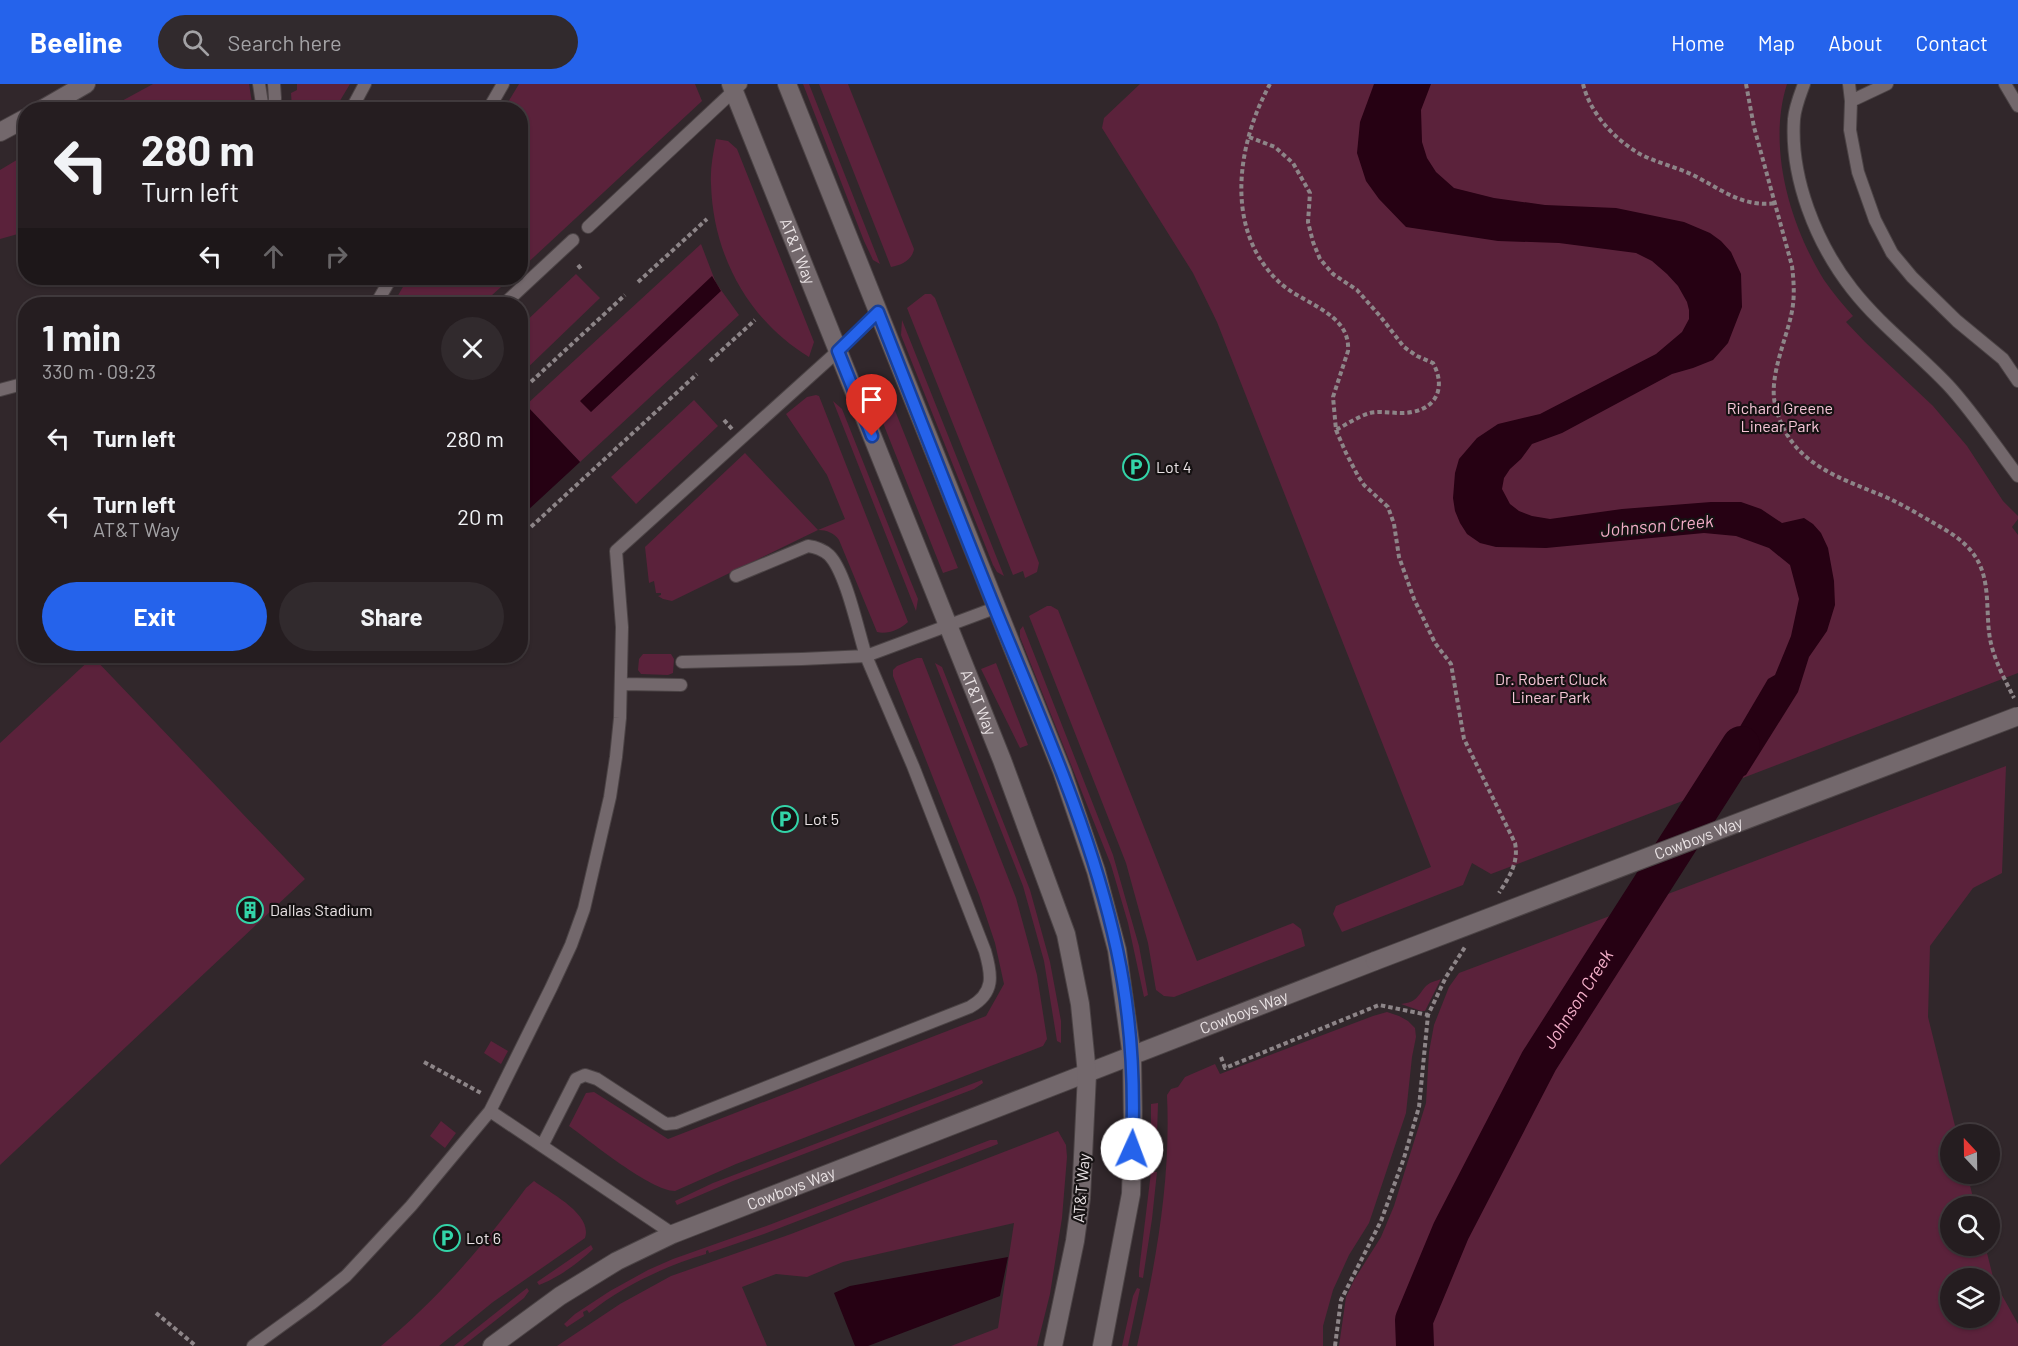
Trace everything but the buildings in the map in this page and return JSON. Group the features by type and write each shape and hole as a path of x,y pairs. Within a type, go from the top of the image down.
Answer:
{"main road":[{"path":"55,102 86,84"},
{"path":"787,84 1062,771 1096,871 1117,950 1132,1057 1131,1194 1102,1346"},
{"name":"AT&T Way","path":"735,86 838,351 1002,760 1066,934 1080,1004 1087,1074 1081,1198 1075,1240 1053,1346"},
{"path":"0,132 18,122"},
{"name":"Cowboys Way","path":"492,1346 560,1296 617,1261 673,1234 2018,716"}],"lane":[{"path":"259,84 262,102"},
{"path":"274,84 275,102"},
{"path":"355,102 365,84"},
{"path":"493,102 503,84"},
{"path":"1804,84 1794,119 1796,159 1804,195 1824,245 1852,289 1877,317 1950,387 2018,476"},
{"path":"1849,84 1850,130 1858,172 1875,220 1892,253 1912,277 1957,321 2003,359 2018,381"},
{"path":"1851,101 1887,84"},
{"path":"2005,84 2018,106"},
{"path":"588,227 735,86"},
{"path":"528,282 573,240"},
{"path":"512,297 524,285"},
{"path":"253,1346 302,1311 346,1275 411,1206 492,1106 571,945 584,909 610,797 616,757 622,627 616,551 838,351 878,312"},
{"path":"0,390 18,384"},
{"path":"542,1146 576,1079 585,1075 597,1079 666,1124 676,1123 959,1011 984,997 990,983 985,951 913,766 866,656 841,574 829,555 818,547 808,546 736,576"},
{"path":"682,662 866,656 995,608"},
{"path":"621,684 681,685"},
{"path":"492,1106 542,1146 673,1234"}],"path":[{"path":"1270,84 1259,106 1249,136 1242,169 1245,225 1253,247 1278,282 1338,320 1348,338 1348,351 1333,397 1336,430 1364,485 1388,507 1394,524 1399,557 1414,599 1436,643 1451,664 1464,739 1515,843 1516,856 1512,872 1494,900"},
{"path":"1583,84 1599,117 1616,136 1640,154 1692,175 1740,200 1763,205 1776,203"},
{"path":"1746,84 1754,127 1792,266 1794,288 1792,313 1774,381 1775,402 1783,426 1800,452 1822,470 1848,483 1891,499 1943,529 1970,549 1983,575 1990,641 2018,707"},
{"path":"1249,136 1275,147 1293,163 1310,193 1308,222 1320,259 1332,274 1357,290 1404,347 1434,363 1438,373 1440,382 1437,397 1426,406 1412,412 1370,413 1336,430"},
{"path":"638,282 706,219"},
{"path":"528,385 625,295"},
{"path":"710,361 755,320"},
{"path":"528,530 697,374"},
{"path":"1335,1346 1341,1300 1381,1221 1419,1107 1428,1015 1446,976 1470,938"},
{"path":"1221,1057 1225,1068 1379,1005 1428,1015"},
{"path":"424,1062 492,1106"},
{"path":"156,1313 196,1346"}],"green space":[{"path":"153,84 249,84 252,102 120,102"},
{"path":"297,84 350,84 339,102 292,102 291,93 297,90"},
{"path":"519,84 695,84 702,101 528,263 528,102 508,102"},
{"path":"803,84 809,84 880,264 873,260 864,241"},
{"path":"819,84 848,84 914,249 909,259 903,263 891,267"},
{"path":"1140,84 1787,84 1781,108 1780,133 1785,185 1801,235 1812,258 1827,285 1853,316 1846,322 1933,406 1967,446 2003,501 2018,516 2012,527 2018,535 2018,673 1491,874 1472,863 1463,885 1342,932 1333,914 1336,906 1431,867 1217,322 1193,273 1102,128 1104,118"},
{"path":"716,139 728,141 737,149 814,342 809,357 787,342 768,324 752,305 727,260 713,210 711,173"},
{"path":"18,159 18,234 0,239 0,170"},
{"path":"701,244 716,283 739,315 580,462 528,407 528,403"},
{"path":"576,274 600,298 528,367 528,319"},
{"path":"404,285 503,285 490,297 397,297"},
{"path":"925,294 931,294 935,298 1039,563 1037,572 1025,578 1023,571 1013,575 907,308"},
{"path":"902,320 1004,576 997,572 993,565 901,335"},
{"path":"888,393 958,568 943,573 873,398"},
{"path":"819,396 908,622 894,631 877,632 839,540 830,532 818,530 845,519 827,475 786,414 807,397"},
{"path":"694,400 718,426 636,504 611,477"},
{"path":"833,401 842,409 918,599 916,611"},
{"path":"745,453 818,530 672,601 658,596 661,593 656,593 654,581 649,583 645,547"},
{"path":"1047,606 1058,610 1197,961 1293,923 1301,929 1305,946 1174,997 1164,996 1156,990 1148,943 1126,863 1029,616"},
{"path":"1023,626 1113,855 1139,946 1148,995 1144,997 1128,923 1111,865 1020,637 1020,630"},
{"path":"643,654 671,654 674,659 673,673 668,675 641,674 638,670 639,659"},
{"path":"922,658 1016,898 1037,975 1047,1039 1043,1046 736,1164 675,1191 651,1183 569,1126 586,1093 594,1092 668,1139 986,1016 1004,984 995,943 979,895 893,676 893,670 897,666"},
{"path":"87,663 99,663 305,879 0,1165 0,743"},
{"path":"935,663 942,667 1030,890 1050,962 1061,1021 1061,1043 1057,1041 1044,961 1023,886"},
{"path":"996,663 1028,745 1020,748 981,669"},
{"path":"2006,766 2002,873 1973,888 1930,946 1928,1017 1955,1124 1940,1124 1940,1184 1970,1184 1973,1196 1940,1196 1940,1256 1988,1256 1991,1268 1940,1268 1940,1328 2000,1328 2000,1292 2018,1324 2018,1346 1339,1346 1346,1297 1381,1237 1394,1206 1426,1103 1429,1052 1434,1025 1449,987 1459,973"},
{"path":"1441,979 1425,1011 1401,1004 1414,1000 1428,985"},
{"path":"1387,1012 1408,1021 1415,1028 1416,1037 1406,1113 1369,1223 1349,1255 1333,1290 1323,1326 1323,1346 1137,1346 1161,1221 1167,1159 1167,1095 1171,1089 1178,1087 1185,1077 1215,1064 1220,1074"},
{"path":"491,1041 508,1051 501,1064 484,1053"},
{"path":"982,1080 983,1083 974,1089 733,1181 677,1205 675,1201 713,1183"},
{"path":"1158,1103 1156,1167 1151,1167 1151,1104"},
{"path":"441,1121 456,1133 445,1148 430,1136"},
{"path":"1058,1131 1066,1145 1067,1157 1062,1218 1050,1294 1037,1346 951,1346 998,1328 1014,1223 843,1262 807,1277 776,1274 742,1287 767,1346 557,1346 620,1304 671,1276 791,1234"},
{"path":"990,1140 997,1140 998,1144 764,1234 709,1253 708,1250 706,1254 675,1264 616,1294 589,1313 587,1310 583,1312 584,1316 567,1327 564,1324 610,1291 673,1259 769,1225"},
{"path":"1151,1172 1157,1172 1143,1278 1139,1277 1139,1271"},
{"path":"534,1181 577,1213 586,1229 585,1238 493,1302 439,1346 381,1346 458,1272"},
{"path":"591,1245 593,1249 575,1265 539,1285 537,1282"},
{"path":"527,1288 529,1291 524,1298 463,1346 454,1346"},
{"path":"1137,1288 1140,1289 1128,1346 1122,1346 1133,1296"}],"water":[{"path":"1374,84 1431,84 1421,110 1422,142 1427,158 1436,172 1454,188 1494,198 1545,205 1616,208 1684,222 1710,233 1731,252 1741,274 1742,307 1728,343 1713,360 1672,374 1562,433 1532,444 1504,478 1502,489 1510,504 1519,511 1550,519 1622,509 1741,502 1761,509 1782,523 1804,518 1821,533 1828,548 1834,581 1835,605 1827,631 1809,657 1798,692 1746,775 1701,793 1768,679 1775,675 1791,636 1799,599 1790,565 1769,548 1736,536 1704,533 1546,548 1496,547 1480,543 1467,534 1455,511 1453,498 1455,473 1459,459 1477,438 1498,424 1540,414 1656,354 1682,332 1689,319 1687,302 1678,286 1667,274 1652,261 1636,253 1559,243 1498,241 1406,227 1379,199 1366,181 1357,153 1360,122"},
{"path":"712,276 721,291 591,412 580,401"},
{"path":"528,407 580,462 528,510"},
{"path":"1008,1257 1000,1296 868,1346 855,1346 834,1293 850,1286"}],"waterway":[{"name":"Johnson Creek","path":"1415,1346 1414,1320 1451,1231 1539,1061 1741,745"}],"place":[{"name":"Lot 4","path":"1136,467"},
{"name":"Lot 5","path":"785,819"},
{"name":"Dallas Stadium","path":"250,910"},
{"name":"Lot 6","path":"447,1238"}],"route":[{"path":"872,436 838,351 878,312 1062,771 1096,871 1117,950 1125,998 1132,1057 1132,1149"}],"park label":[{"name":"Richard Greene Linear Park","path":"1780,417"},
{"name":"Dr. Robert Cluck Linear Park","path":"1551,688"}]}
